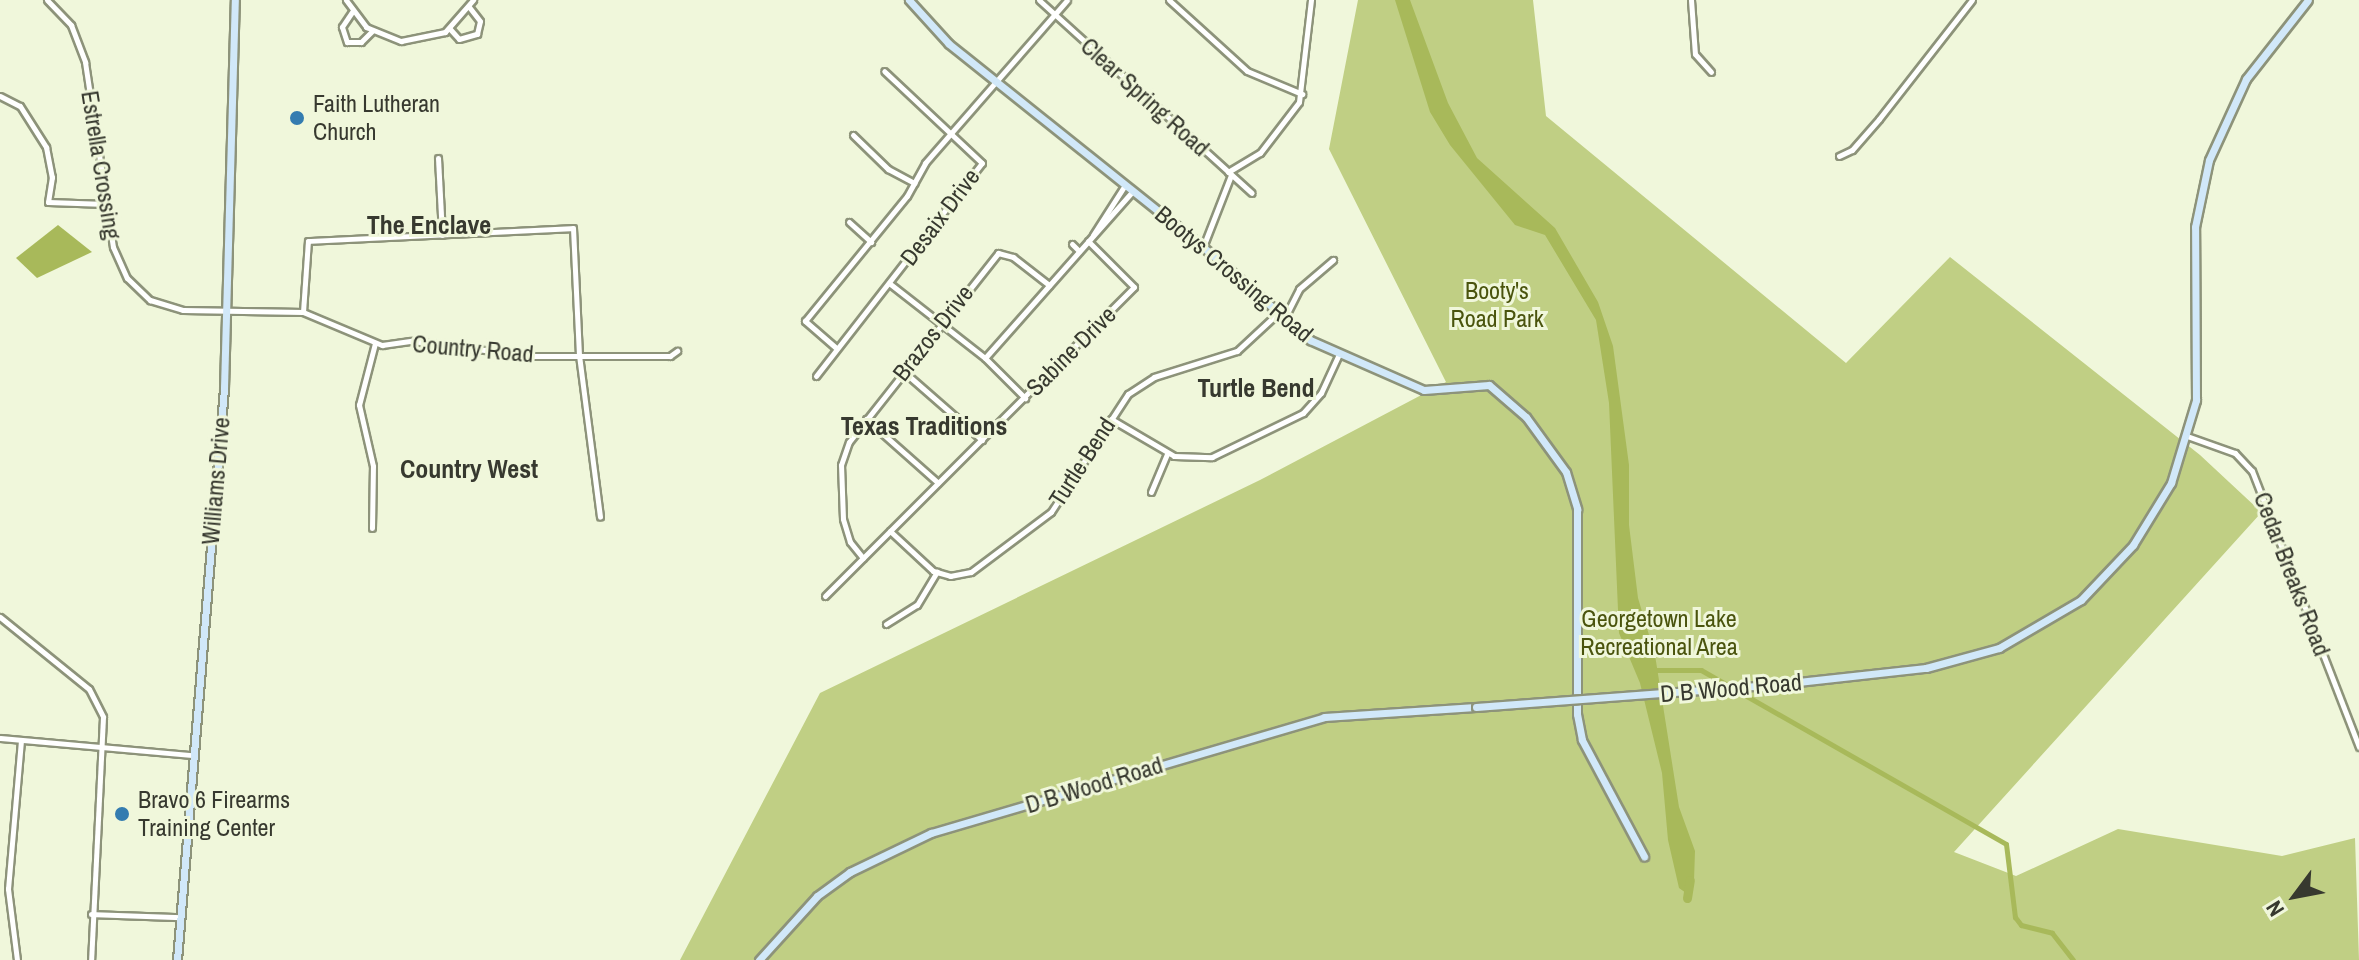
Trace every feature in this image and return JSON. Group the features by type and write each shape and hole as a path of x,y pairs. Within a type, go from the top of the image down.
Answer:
{"main road":[{"name":"Williams Drive","path":"177,960 220,438 235,0"},
{"name":"Bootys Crossing Road","path":"909,0 949,44 1203,247 1281,316 1339,354 1429,391 1472,383 1495,388 1558,458 1577,515 1579,727 1590,760 1644,856"},
{"name":"D B Wood Road","path":"759,960 817,896 850,872 931,833 1324,717 1780,684 1926,668 1965,660 2031,634 2081,600 2133,545 2171,483 2187,436 2200,367 2194,253 2204,180 2225,116 2246,79 2308,0"}],"street":[{"name":"Estrella Crossing","path":"47,0 71,25 85,62 118,262 141,292 166,307 226,310"},
{"path":"346,0 352,12 372,31 414,41 450,29 473,0"},
{"name":"Clear Spring Road","path":"1039,0 1252,193"},
{"path":"835,347 805,321 871,242 949,136 1067,0"},
{"path":"1169,0 1247,71 1302,94"},
{"path":"1203,247 1229,173 1267,147 1302,94 1311,0"},
{"path":"1691,0 1695,54 1711,72"},
{"path":"1839,156 1852,150 1879,119 1972,0"},
{"path":"450,29 459,39 477,34 480,21 469,7"},
{"path":"352,12 342,27 347,42 361,42 372,31"},
{"name":"Desaix Drive","path":"816,376 835,347 982,163 949,136 884,71"},
{"path":"0,96 20,106 46,147 52,177 48,202 106,204"},
{"path":"853,135 888,169 914,183"},
{"path":"438,158 442,235"},
{"path":"1093,235 1126,184"},
{"path":"985,358 1133,191"},
{"path":"849,222 871,242"},
{"path":"303,312 308,241 573,228 579,355 600,517"},
{"name":"Sabine Drive","path":"825,596 1134,287 1088,241"},
{"path":"1072,244 1079,251"},
{"name":"Brazos Drive","path":"863,558 845,528 841,465 844,450 941,323 1002,251 1049,285"},
{"name":"Turtle Bend","path":"937,572 970,573 1045,518 1111,419 1142,383 1230,355 1281,316 1299,289 1333,260"},
{"path":"889,283 985,358 1025,398"},
{"name":"Country Road","path":"226,310 303,312 375,343 412,341 518,355 670,356 677,351"},
{"path":"372,528 373,466 359,405 375,343"},
{"path":"1111,419 1167,454 1212,457 1303,413 1321,393 1339,354"},
{"path":"903,371 982,440"},
{"path":"866,419 938,483"},
{"name":"Cedar Breaks Road","path":"2187,436 2235,453 2252,471 2359,747"},
{"path":"1151,492 1167,454"},
{"path":"886,624 917,605 937,572 890,531"},
{"path":"0,617 92,693 103,717 105,748 91,914 91,960"},
{"path":"0,738 192,755"},
{"path":"17,960 8,889 21,741"},
{"path":"91,914 179,917"}],"green space":[{"name":"Georgetown Lake Recreational Area","path":"1358,0 1533,0 1546,116 1846,363 1950,257 2200,455 2258,509 2260,514 1954,852 2016,876 2118,829 2282,856 2355,838 2359,960 680,960 820,693 1260,480 1446,382 1329,149"}],"shaded area":[{"path":"1395,0 1410,0 1448,103 1477,158 1555,228 1598,302 1613,346 1629,465 1629,525 1638,598 1655,655 1679,807 1695,851 1694,881 1686,893 1679,888 1668,840 1662,773 1640,683 1619,633 1609,403 1596,320 1545,235 1515,225 1450,145 1430,112"},
{"path":"58,225 92,252 37,278 16,258"}],"waterway":[{"path":"1652,670 1701,670 2006,844 2015,917 2021,925 2052,933 2073,960"},
{"path":"1687,898 1690,880"}],"place":[{"name":"Faith Lutheran Church","path":"297,118"},
{"name":"Bravo 6 Firearms Training Center","path":"122,814"}],"district":[{"name":"The Enclave","path":"429,225"},
{"name":"Turtle Bend","path":"1256,388"},
{"name":"Texas Traditions","path":"924,426"},
{"name":"Country West","path":"469,469"}],"park label":[{"name":"Booty's Road Park","path":"1497,305"}]}
